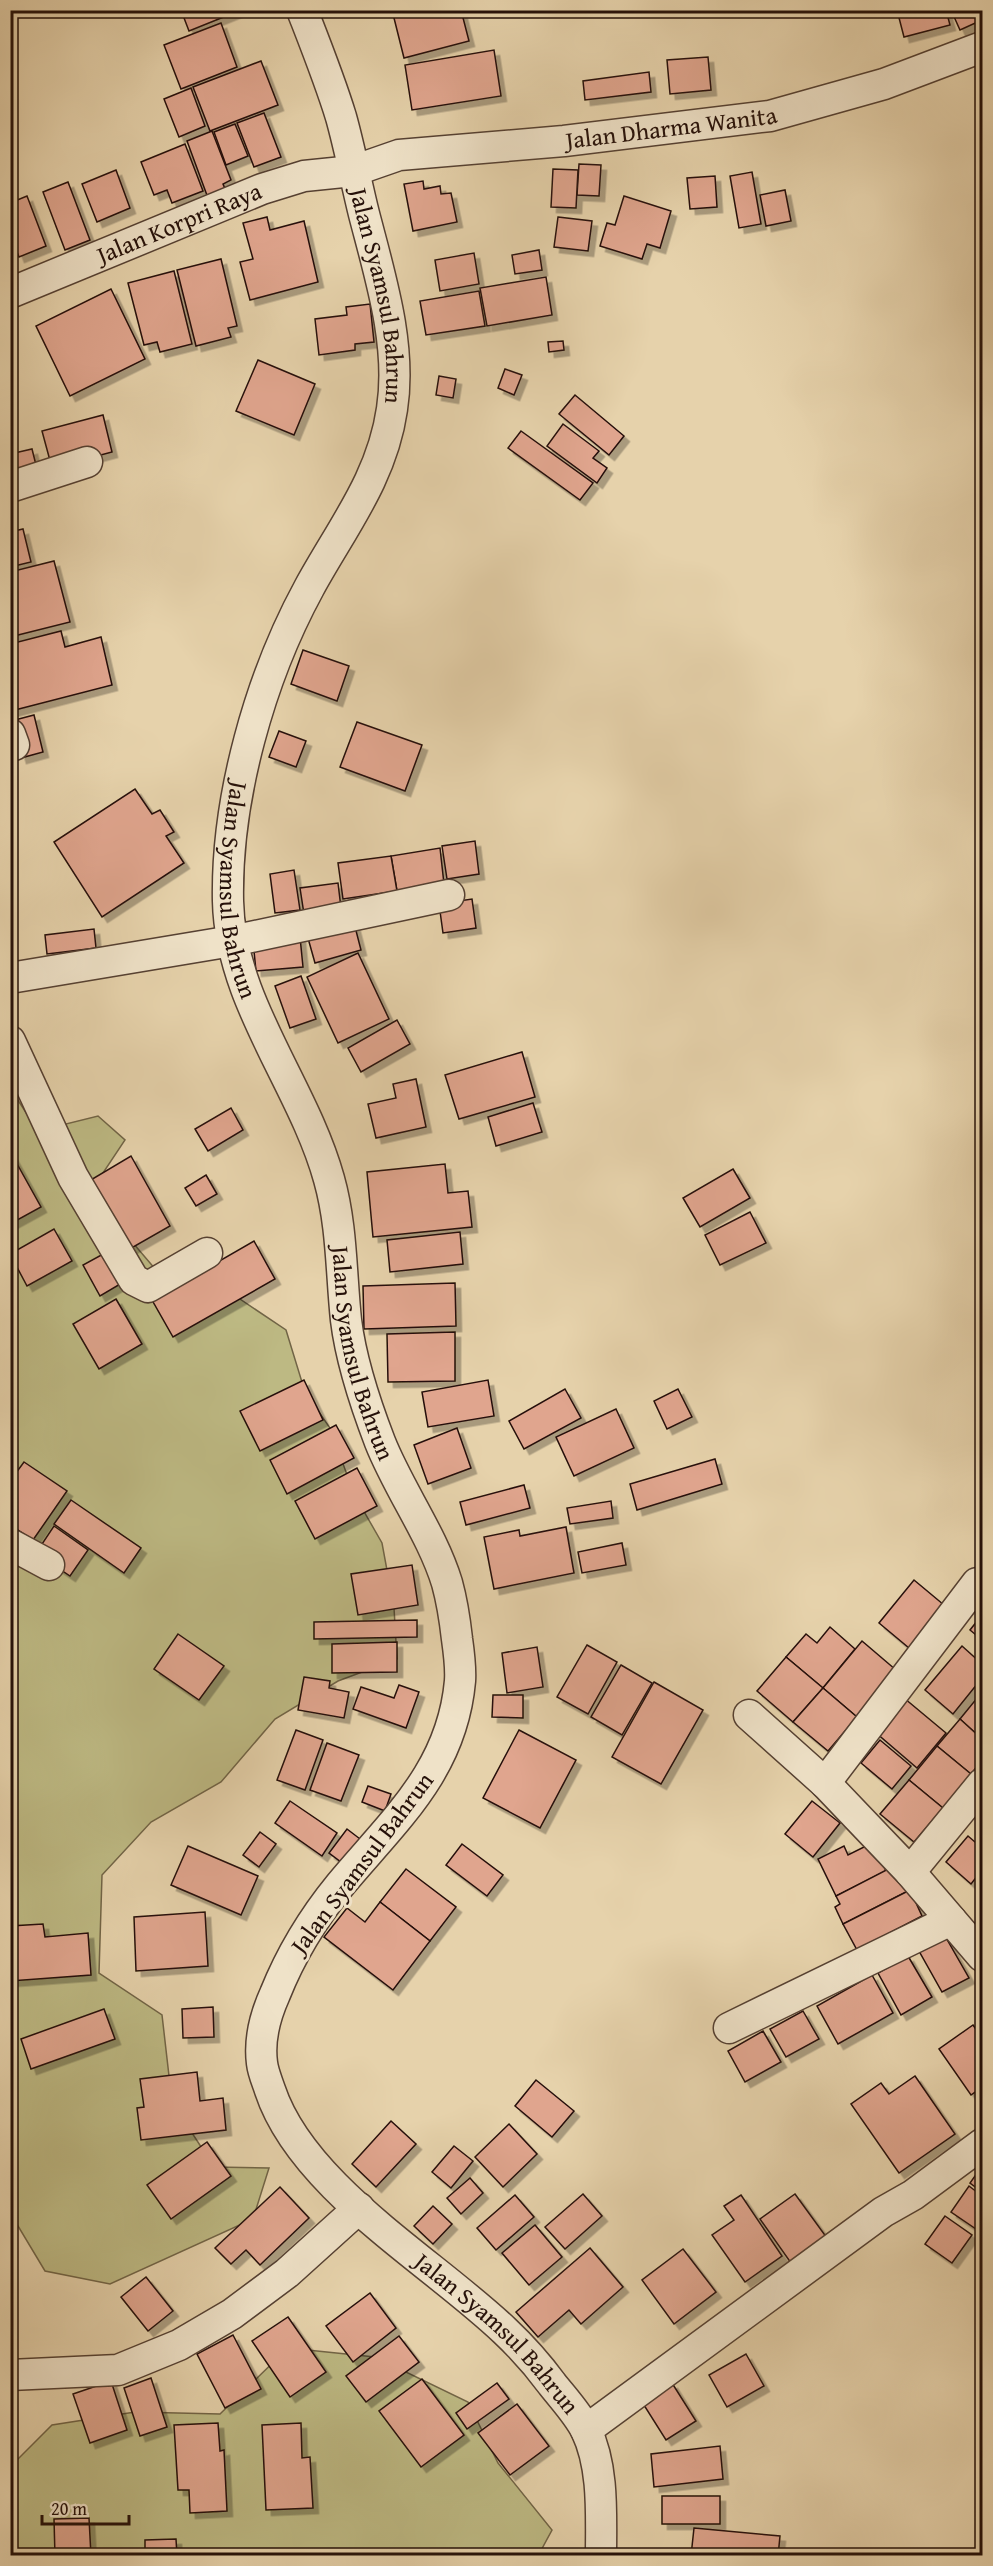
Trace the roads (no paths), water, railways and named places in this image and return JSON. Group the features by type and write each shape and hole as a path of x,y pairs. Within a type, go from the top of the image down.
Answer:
{"street":[{"name":"Jalan Syamsul Bahrun","path":"302,10 338,107 377,265 389,321 394,366 393,407 385,440 368,489 293,618 256,715 237,798 229,865 228,904 232,941 254,1006 326,1168 338,1211 346,1324 351,1349 383,1451 446,1579 456,1626 461,1674 454,1719 438,1762 408,1806 338,1888 309,1926 285,1967 270,2006 263,2033 261,2063 274,2102 290,2132 334,2186 503,2329 552,2384 586,2430 598,2473 601,2556"},
{"name":"Jalan Dharma Wanita","path":"353,171 399,155 564,141 770,116 884,84 982,47"},
{"name":"Jalan Korpri Raya","path":"10,293 262,189 304,176 353,171"},
{"path":"10,487 87,462"},
{"path":"10,978 115,963 232,941 449,895"},
{"path":"10,1041 73,1177 134,1280 148,1287 207,1253"},
{"path":"10,1544 48,1565"},
{"path":"825,1783 977,1583"},
{"path":"749,1715 825,1783 910,1872 982,1956"},
{"path":"910,1872 982,1784"},
{"path":"729,2028 951,1920"},
{"path":"586,2430 883,2212 913,2195 982,2144"},
{"path":"10,2375 118,2370 179,2345 232,2314 287,2272 359,2208"}]}
